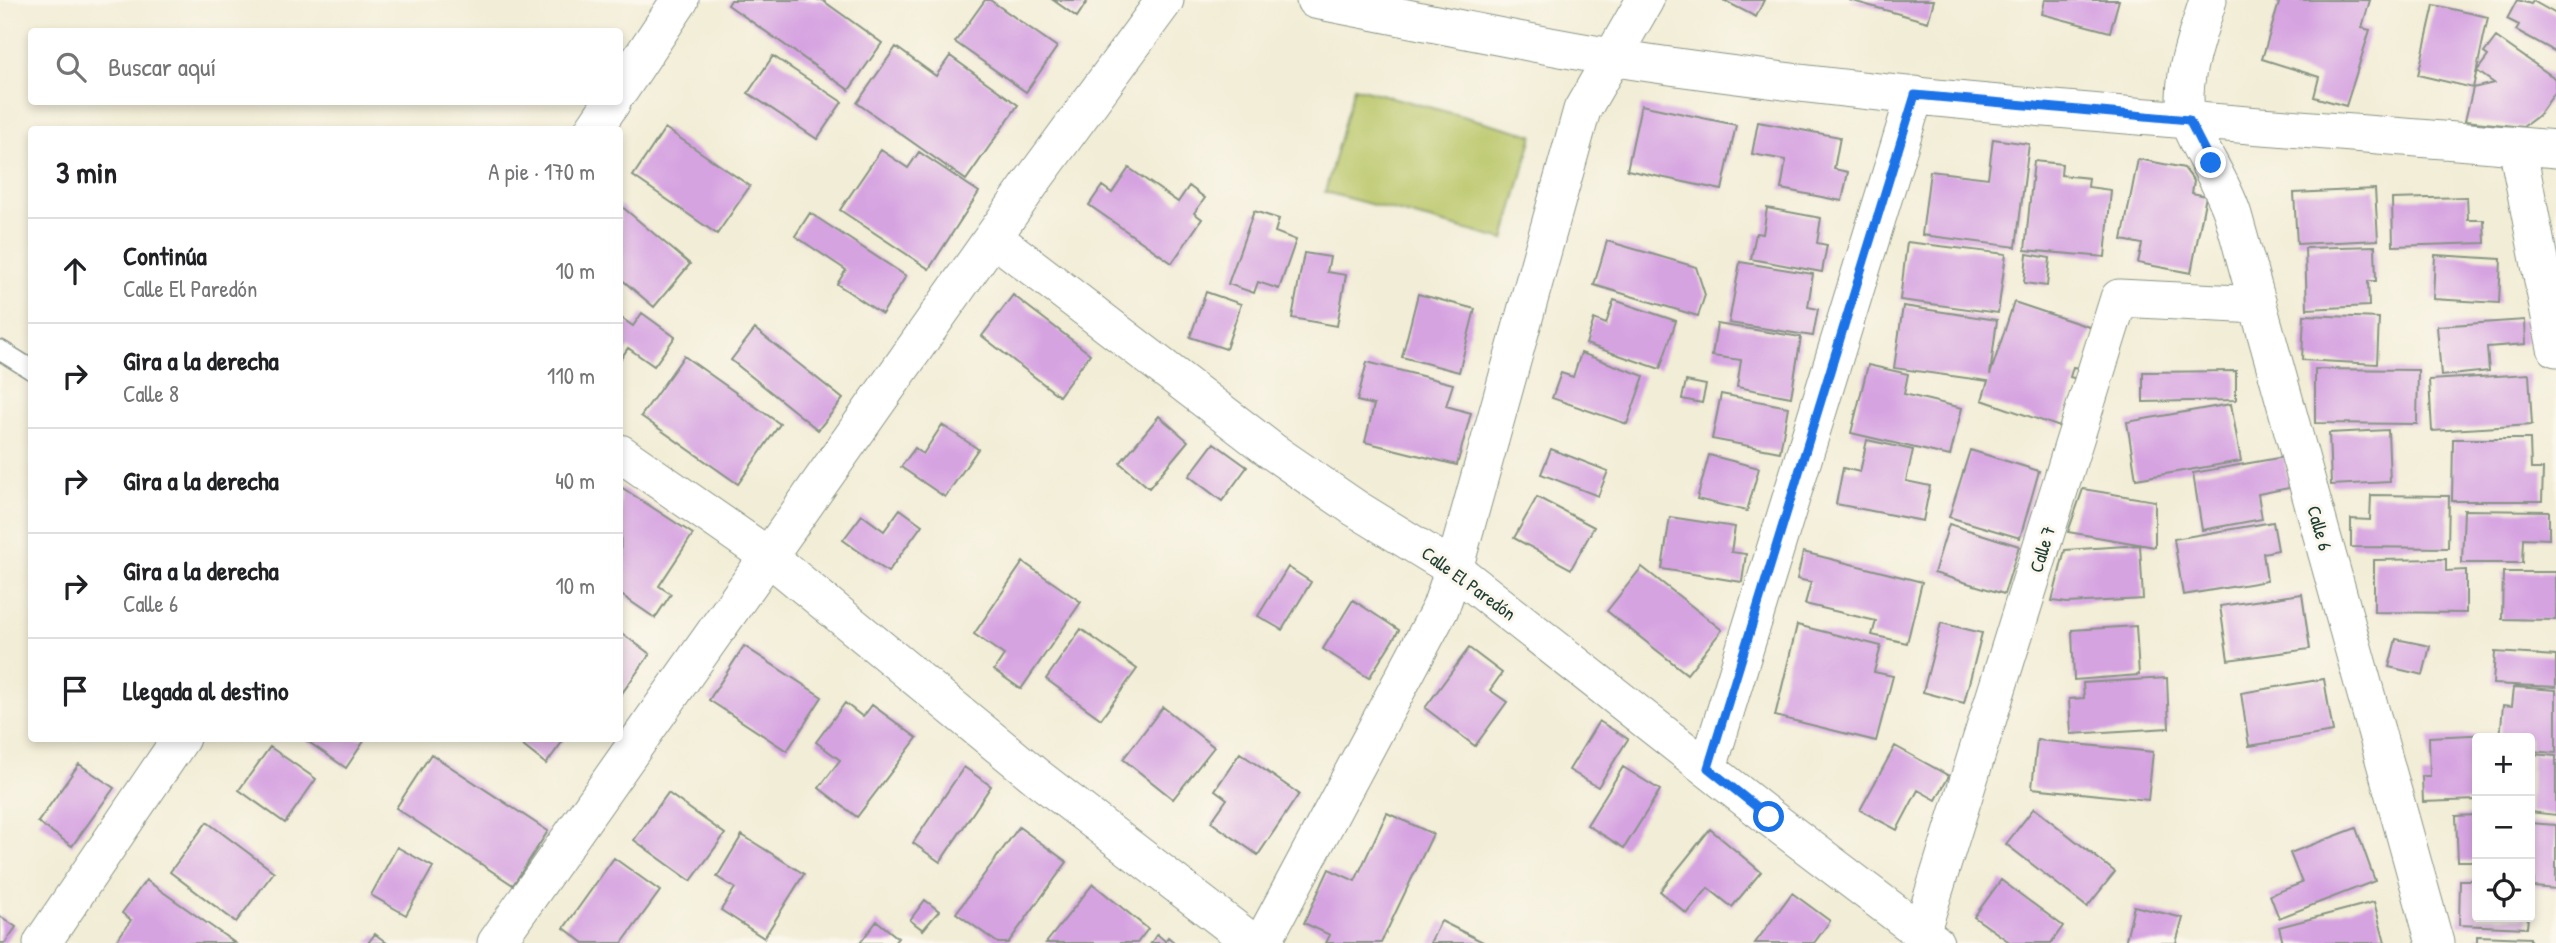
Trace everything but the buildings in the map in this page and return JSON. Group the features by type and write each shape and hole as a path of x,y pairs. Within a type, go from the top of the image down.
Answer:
{"street":[{"path":"623,86 680,0"},
{"path":"512,937 768,556 993,237 1165,0"},
{"path":"1315,0 1612,56 1915,95 2189,120 2556,148"},
{"path":"1262,943 1430,630 1454,569 1561,176 1582,110 1645,0"},
{"path":"2189,120 2188,78 2208,0"},
{"path":"1708,768 1915,95"},
{"path":"596,126 610,105"},
{"name":"Calle 6","path":"2189,120 2225,192 2435,943"},
{"path":"2517,146 2556,348"},
{"name":"Calle El Paredón","path":"993,237 1272,451 1355,508 1454,569 1928,938"},
{"name":"Calle 7","path":"1928,938 2119,298 2258,305"},
{"path":"623,455 768,556 1037,777 1253,943"},
{"path":"42,943 178,742"}],"lane":[{"path":"0,350 28,368"}],"green space":[{"path":"1354,87 1533,135 1504,240 1325,192"}],"route":[{"path":"1769,817 1708,768 1915,95 2018,107 2189,120 2211,163"}]}
